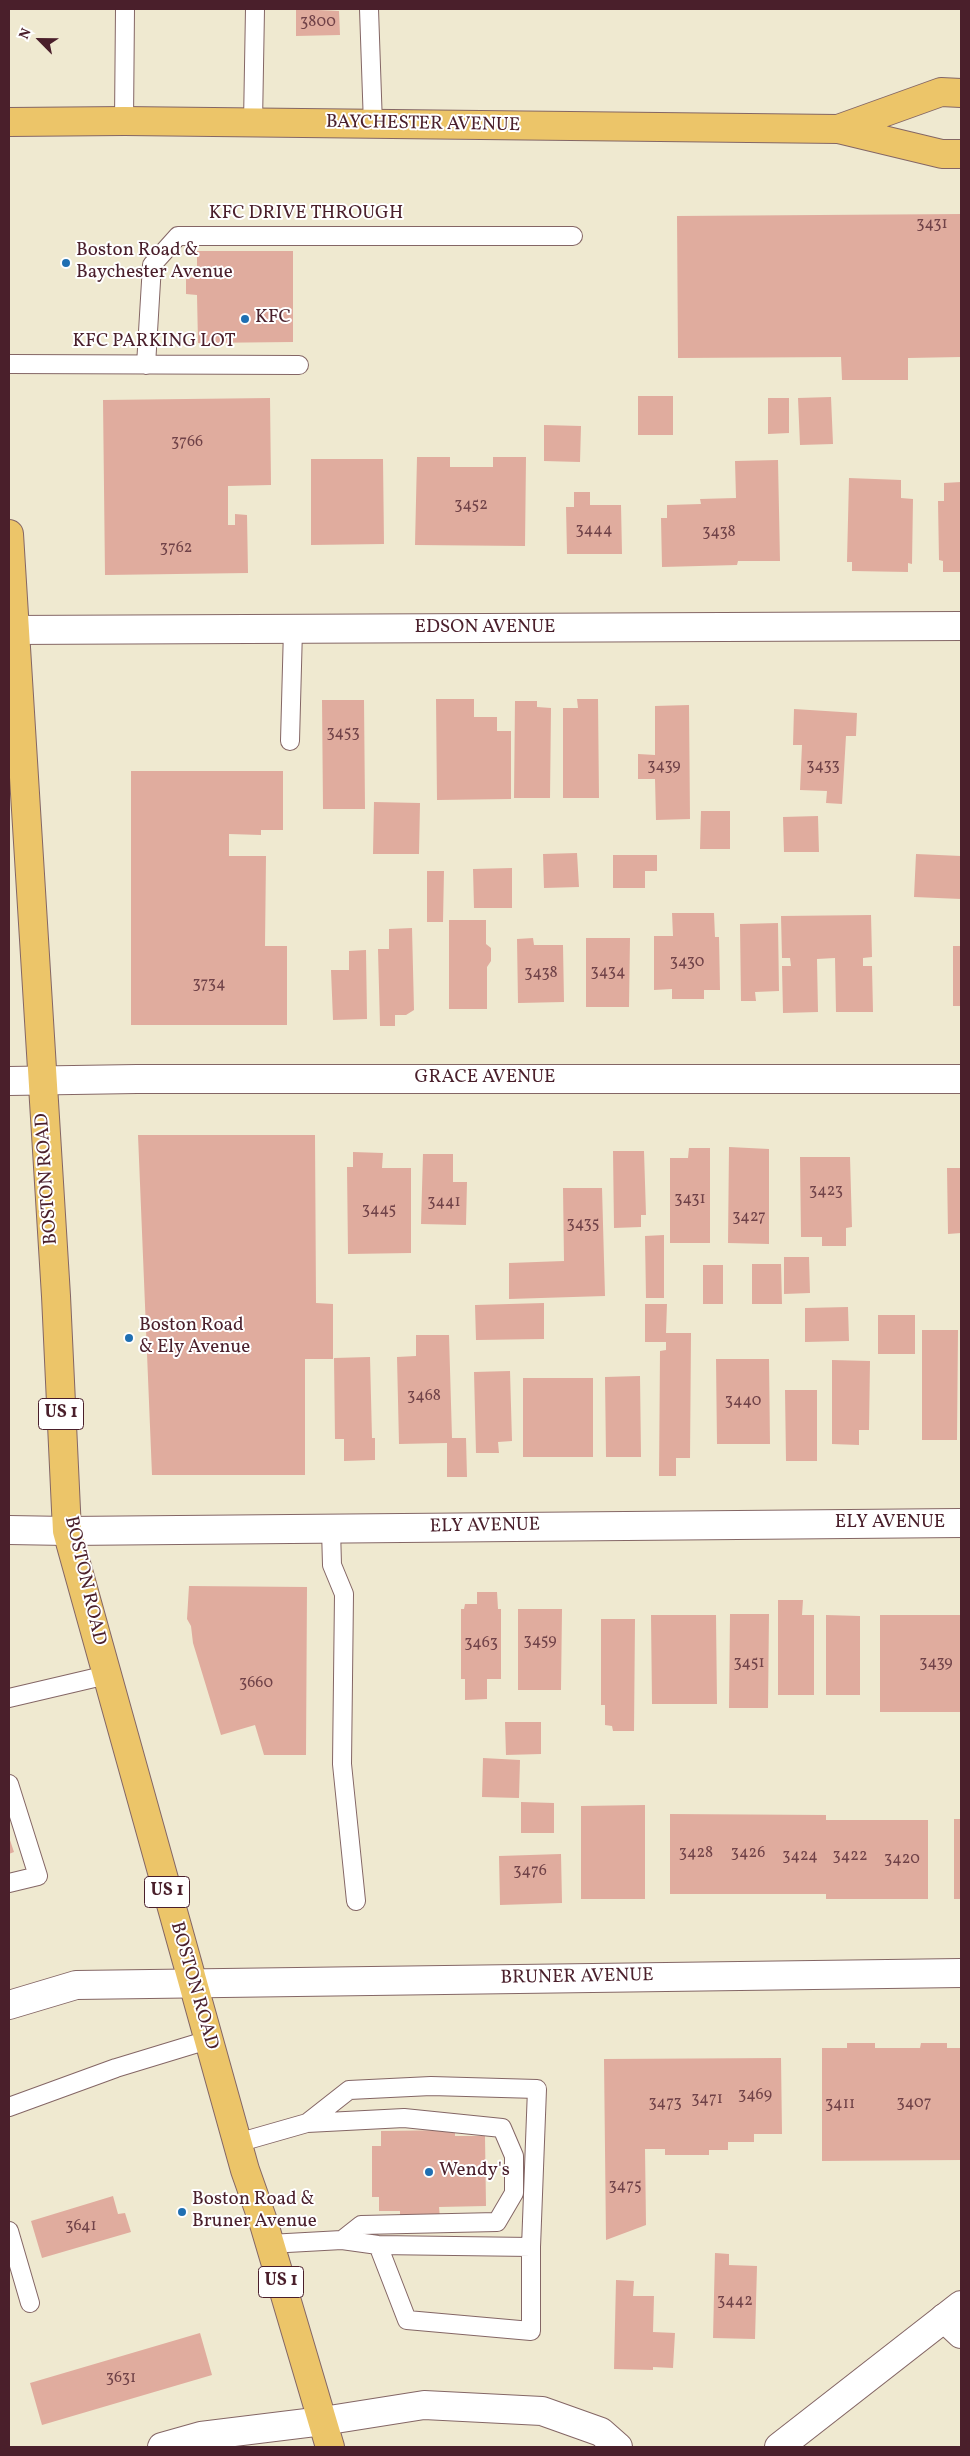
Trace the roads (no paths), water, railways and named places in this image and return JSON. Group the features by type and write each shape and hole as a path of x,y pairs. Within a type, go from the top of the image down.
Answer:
{"main road":[{"name":"BAYCHESTER AVENUE","path":"838,129 941,92 961,93"},
{"name":"BAYCHESTER AVENUE","path":"9,122 253,122 373,125 838,129 942,154 961,154"},
{"name":"BOSTON ROAD","path":"9,534 12,630 56,1296 67,1531 237,2143 330,2447"}],"street":[{"name":"EDSON AVENUE","path":"12,630 961,626"},
{"name":"GRACE AVENUE","path":"9,1081 961,1079"},
{"name":"ELY AVENUE","path":"9,1530 961,1523"},
{"name":"BRUNER AVENUE","path":"9,2005 76,1985 961,1973"},
{"path":"779,2447 955,2319"},
{"path":"162,2447 201,2436 323,2421 424,2405 542,2411 601,2432 618,2447"}],"lane":[{"path":"124,121 125,9"},
{"path":"253,122 255,9"},
{"path":"369,9 373,125"},
{"name":"KFC DRIVE THROUGH","path":"146,365 152,265 178,236 573,236"},
{"name":"KFC PARKING LOT","path":"9,364 299,365"},
{"path":"290,741 293,630"},
{"path":"331,1529 332,1565 344,1594 342,1764 356,1901"},
{"path":"9,1698 107,1675"},
{"path":"9,1784 38,1876 9,1883"},
{"path":"9,2107 116,2068 208,2040"},
{"path":"307,2123 349,2090 431,2086 537,2089 531,2247 531,2331 407,2320 378,2245"},
{"path":"237,2143 307,2123 404,2118 502,2128 514,2156 514,2193 497,2222 361,2225 342,2240"},
{"path":"9,2231 30,2303"},
{"path":"269,2244 342,2240 378,2245 531,2247"}],"place":[{"name":"Boston Road & Baychester Avenue","path":"66,263"},
{"name":"KFC","path":"245,319"},
{"name":"Boston Road & Ely Avenue","path":"129,1338"},
{"name":"Wendy's","path":"429,2172"},
{"name":"Boston Road & Bruner Avenue","path":"182,2212"}]}
